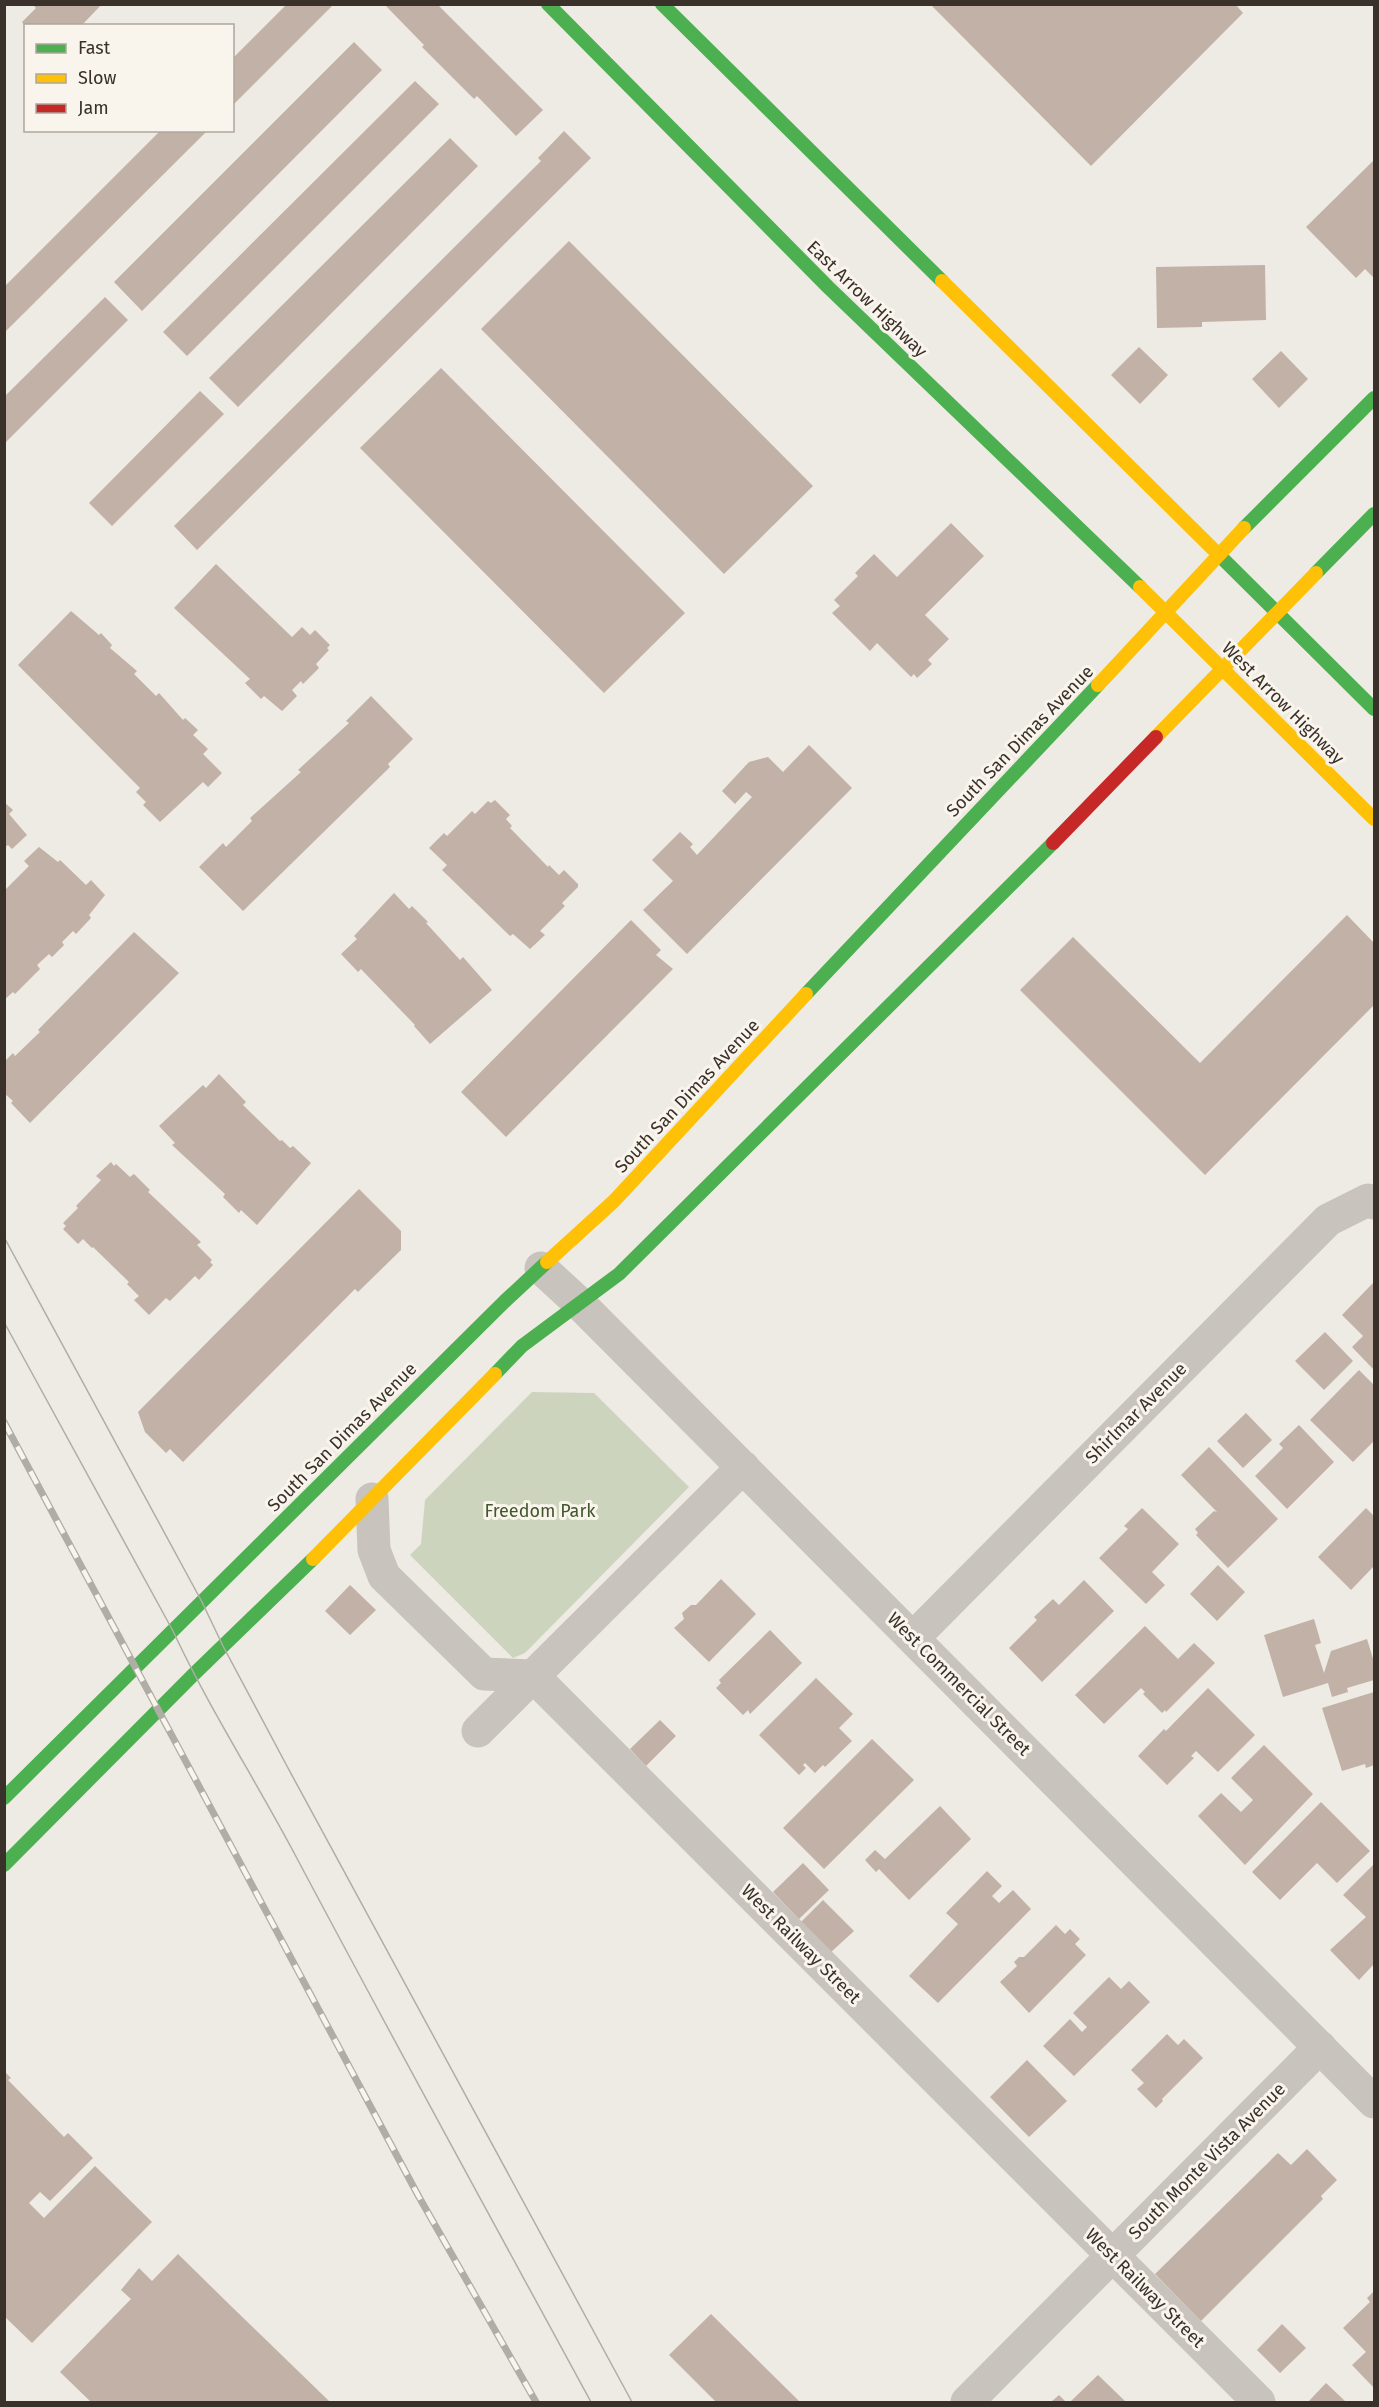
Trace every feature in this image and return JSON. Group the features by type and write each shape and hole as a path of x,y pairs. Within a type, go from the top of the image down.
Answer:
{"street":[{"name":"East Arrow Highway","path":"548,4 828,287 1167,613"},
{"path":"662,4 1130,469 1280,613 1374,709"},
{"name":"South San Dimas Avenue","path":"4,1798 465,1341 614,1201 953,837 1167,613 1219,554 1374,398"},
{"path":"4,1865 372,1499 522,1346 619,1274 1280,613 1374,514"},
{"name":"West Arrow Highway","path":"1167,613 1374,819"},
{"name":"Shirlmar Avenue","path":"913,1638 1328,1220 1371,1201"},
{"name":"West Commercial Street","path":"541,1268 743,1467 1374,2102"},
{"path":"478,1731 743,1467"},
{"path":"372,1499 374,1550 384,1576 484,1674 533,1676"},
{"name":"West Railway Street","path":"533,1676 1259,2403"},
{"name":"South Monte Vista Avenue","path":"967,2403 1320,2048"}],"green space":[{"name":"Freedom Park","path":"532,1392 594,1393 689,1487 525,1653 513,1658 410,1555 421,1544 425,1500"}],"building":[{"path":"32,4 102,4 83,24 24,25 22,22 36,8"},
{"path":"287,4 334,4 234,104 234,57"},
{"path":"384,4 437,4 543,110 516,136 477,96 474,99 422,47 424,45"},
{"path":"930,4 1235,4 1243,13 1091,166"},
{"path":"354,42 382,70 142,311 114,282"},
{"path":"415,81 439,104 187,356 163,332"},
{"path":"564,131 591,158 197,550 174,526 541,161 538,158"},
{"path":"159,132 206,132 4,333 4,287"},
{"path":"450,138 478,166 238,407 209,378"},
{"path":"1374,160 1374,278 1365,269 1356,278 1306,227"},
{"path":"569,241 813,486 724,574 481,329"},
{"path":"1265,265 1266,320 1202,322 1202,327 1157,328 1156,267"},
{"path":"105,297 128,320 4,444 4,397"},
{"path":"1139,347 1168,375 1140,404 1111,375"},
{"path":"1281,351 1308,379 1279,408 1252,379"},
{"path":"441,368 685,613 604,693 360,448"},
{"path":"200,391 224,414 112,526 89,503"},
{"path":"951,523 984,556 925,615 949,639 928,660 932,664 917,678 914,674 911,677 877,643 870,651 832,613 840,606 834,600 858,576 855,573 874,554 897,577"},
{"path":"216,564 292,637 302,627 310,635 315,630 330,645 327,648 329,650 316,664 319,668 303,684 301,681 292,690 297,696 282,711 264,696 261,699 245,683 250,679 174,608"},
{"path":"71,611 99,635 101,633 112,645 110,648 137,671 134,674 156,696 159,693 183,720 185,718 198,730 193,735 208,749 203,754 222,773 208,787 203,782 160,822 143,805 146,802 136,792 140,788 18,665"},
{"path":"371,696 413,739 388,764 390,767 243,911 199,867 223,843 226,847 252,821 250,818 301,772 298,770 349,723 346,721"},
{"path":"809,745 852,788 687,954 643,910 673,881 652,860 680,832 693,844 690,847 697,855 752,797 746,792 735,804 722,791 749,762 768,757 783,772"},
{"path":"495,800 510,815 506,819 512,826 510,828 548,867 549,865 559,875 564,870 578,884 578,887 562,903 565,906 540,931 545,935 530,949 513,934 510,936 442,870 447,865 429,848 444,833 447,836 472,811 475,814 488,801 491,803"},
{"path":"4,802 13,810 9,814 27,835 12,849 8,845 4,848"},
{"path":"39,847 58,862 60,860 86,885 91,880 105,895 89,915 91,918 76,934 73,931 52,957 49,954 37,965 40,969 15,994 13,992 4,1000 4,891 29,866 24,861"},
{"path":"394,893 409,909 412,906 460,960 463,957 492,990 430,1044 415,1025 361,969 358,972 341,954 357,939 354,936"},
{"path":"1347,915 1374,943 1374,1005 1205,1175 1020,990 1073,937 1200,1063"},
{"path":"631,920 661,950 656,955 673,969 506,1137 461,1092"},
{"path":"134,932 179,973 30,1123 4,1093 4,1062 13,1053 15,1056 40,1032 38,1030"},
{"path":"219,1074 246,1102 243,1105 280,1141 282,1140 290,1148 293,1146 311,1163 257,1225 241,1210 239,1213 223,1197 225,1194 172,1145 175,1143 159,1126 203,1085 206,1088"},
{"path":"111,1162 130,1177 134,1174 150,1190 148,1192 201,1242 197,1245 212,1260 210,1262 213,1265 199,1280 195,1276 170,1301 166,1298 149,1315 134,1300 139,1296 127,1284 129,1282 93,1247 83,1239 78,1244 63,1229 66,1226 63,1223 78,1208 76,1206 101,1180 96,1176"},
{"path":"359,1189 401,1231 401,1250 358,1292 355,1289 183,1462 170,1449 166,1453 145,1432 138,1412"},
{"path":"1374,1282 1374,1370 1352,1347 1363,1336 1342,1315"},
{"path":"1325,1332 1353,1361 1324,1390 1295,1361"},
{"path":"1359,1370 1374,1385 1374,1441 1353,1462 1310,1420"},
{"path":"1246,1413 1272,1440 1243,1468 1217,1441"},
{"path":"1299,1425 1334,1462 1287,1509 1255,1476 1283,1448 1279,1444"},
{"path":"1209,1447 1278,1519 1228,1568 1196,1535 1198,1533 1195,1529 1214,1511 1217,1512 1181,1475"},
{"path":"1142,1508 1179,1544 1152,1572 1165,1585 1146,1604 1099,1558 1128,1529 1124,1526"},
{"path":"1366,1508 1374,1516 1374,1566 1351,1590 1318,1557"},
{"path":"1218,1565 1245,1592 1217,1621 1190,1594"},
{"path":"721,1579 756,1614 709,1662 674,1628 684,1619 682,1613 691,1605 696,1605"},
{"path":"1084,1580 1114,1611 1042,1682 1009,1648 1037,1620 1034,1617 1053,1599 1059,1605"},
{"path":"350,1585 376,1610 350,1635 325,1611"},
{"path":"1314,1619 1321,1643 1315,1645 1324,1673 1331,1651 1367,1639 1374,1662 1374,1680 1347,1688 1348,1692 1332,1697 1328,1683 1283,1697 1264,1635"},
{"path":"1145,1626 1178,1659 1194,1643 1215,1663 1166,1712 1165,1710 1162,1713 1143,1694 1145,1692 1141,1688 1104,1724 1075,1695"},
{"path":"770,1630 802,1663 750,1714 748,1710 743,1715 716,1688 721,1683 719,1680"},
{"path":"816,1678 853,1714 839,1728 852,1741 825,1767 823,1765 815,1773 805,1763 803,1765 806,1768 799,1775 759,1735"},
{"path":"1208,1688 1255,1735 1218,1772 1196,1751 1191,1756 1194,1758 1167,1785 1138,1756"},
{"path":"1374,1692 1374,1765 1366,1768 1365,1764 1342,1771 1322,1708"},
{"path":"660,1720 676,1736 646,1766 630,1749"},
{"path":"872,1739 914,1780 824,1869 783,1828"},
{"path":"1264,1745 1313,1794 1245,1865 1198,1816 1221,1793 1241,1812 1253,1800 1231,1778"},
{"path":"1321,1802 1370,1851 1337,1883 1317,1863 1280,1900 1252,1872"},
{"path":"940,1806 971,1839 909,1900 879,1869 876,1872 865,1860 875,1850 885,1859"},
{"path":"803,1863 829,1890 799,1919 773,1892"},
{"path":"1374,1864 1374,1964 1359,1980 1330,1950 1366,1917 1343,1895"},
{"path":"987,1871 1002,1886 992,1896 999,1903 1013,1890 1031,1909 938,2003 909,1976 958,1924 946,1913"},
{"path":"823,1900 854,1931 830,1953 801,1922"},
{"path":"1056,1925 1065,1934 1070,1929 1080,1939 1075,1944 1086,1955 1029,2013 1000,1982 1017,1966 1014,1962 1019,1957 1024,1957"},
{"path":"1109,1977 1121,1989 1129,1981 1150,2002 1074,2076 1043,2046 1070,2019 1082,2032 1087,2027 1073,2013"},
{"path":"1167,2034 1178,2045 1184,2039 1203,2058 1156,2108 1137,2089 1144,2083 1131,2070"},
{"path":"1027,2060 1067,2101 1029,2137 990,2097"},
{"path":"4,2071 11,2078 8,2080 64,2137 68,2133 93,2158 50,2201 40,2192 29,2203 44,2218 95,2166 152,2222 32,2343 4,2316"},
{"path":"1307,2149 1337,2180 1321,2196 1323,2199 1201,2321 1155,2274 1278,2153 1291,2165"},
{"path":"178,2254 330,2402 91,2402 60,2372 131,2299 121,2290 139,2268 152,2281"},
{"path":"1374,2291 1374,2388 1352,2365 1366,2352 1343,2328 1370,2302 1367,2298"},
{"path":"711,2314 800,2402 716,2402 669,2355"},
{"path":"1282,2324 1306,2348 1280,2373 1257,2350"},
{"path":"1098,2375 1126,2402 1070,2402"},
{"path":"1326,2383 1346,2402 1308,2402"},
{"path":"1059,2395 1066,2402 1051,2402"}],"tram line":[{"path":"4,1237 202,1602 288,1768 632,2402"},
{"path":"4,1322 591,2402"}],"railway":[{"path":"4,1422 419,2197 536,2402"}],"traffic: fast":[{"path":"548,4 828,287 1140,587"},
{"path":"662,4 942,281"},
{"path":"1244,528 1374,398"},
{"path":"1316,573 1374,514"},
{"path":"1218,554 1374,709"},
{"path":"806,994 1098,685"},
{"path":"495,1374 522,1346 619,1274 1053,843"},
{"path":"4,1798 547,1262"},
{"path":"4,1865 193,1675 313,1559"}],"traffic: slow":[{"path":"942,281 1218,554"},
{"path":"1098,685 1244,528"},
{"path":"1156,737 1316,573"},
{"path":"1140,587 1374,819"},
{"path":"547,1262 614,1201 806,994"},
{"path":"313,1559 495,1374"}],"traffic: jam":[{"path":"1053,843 1156,737"}]}
